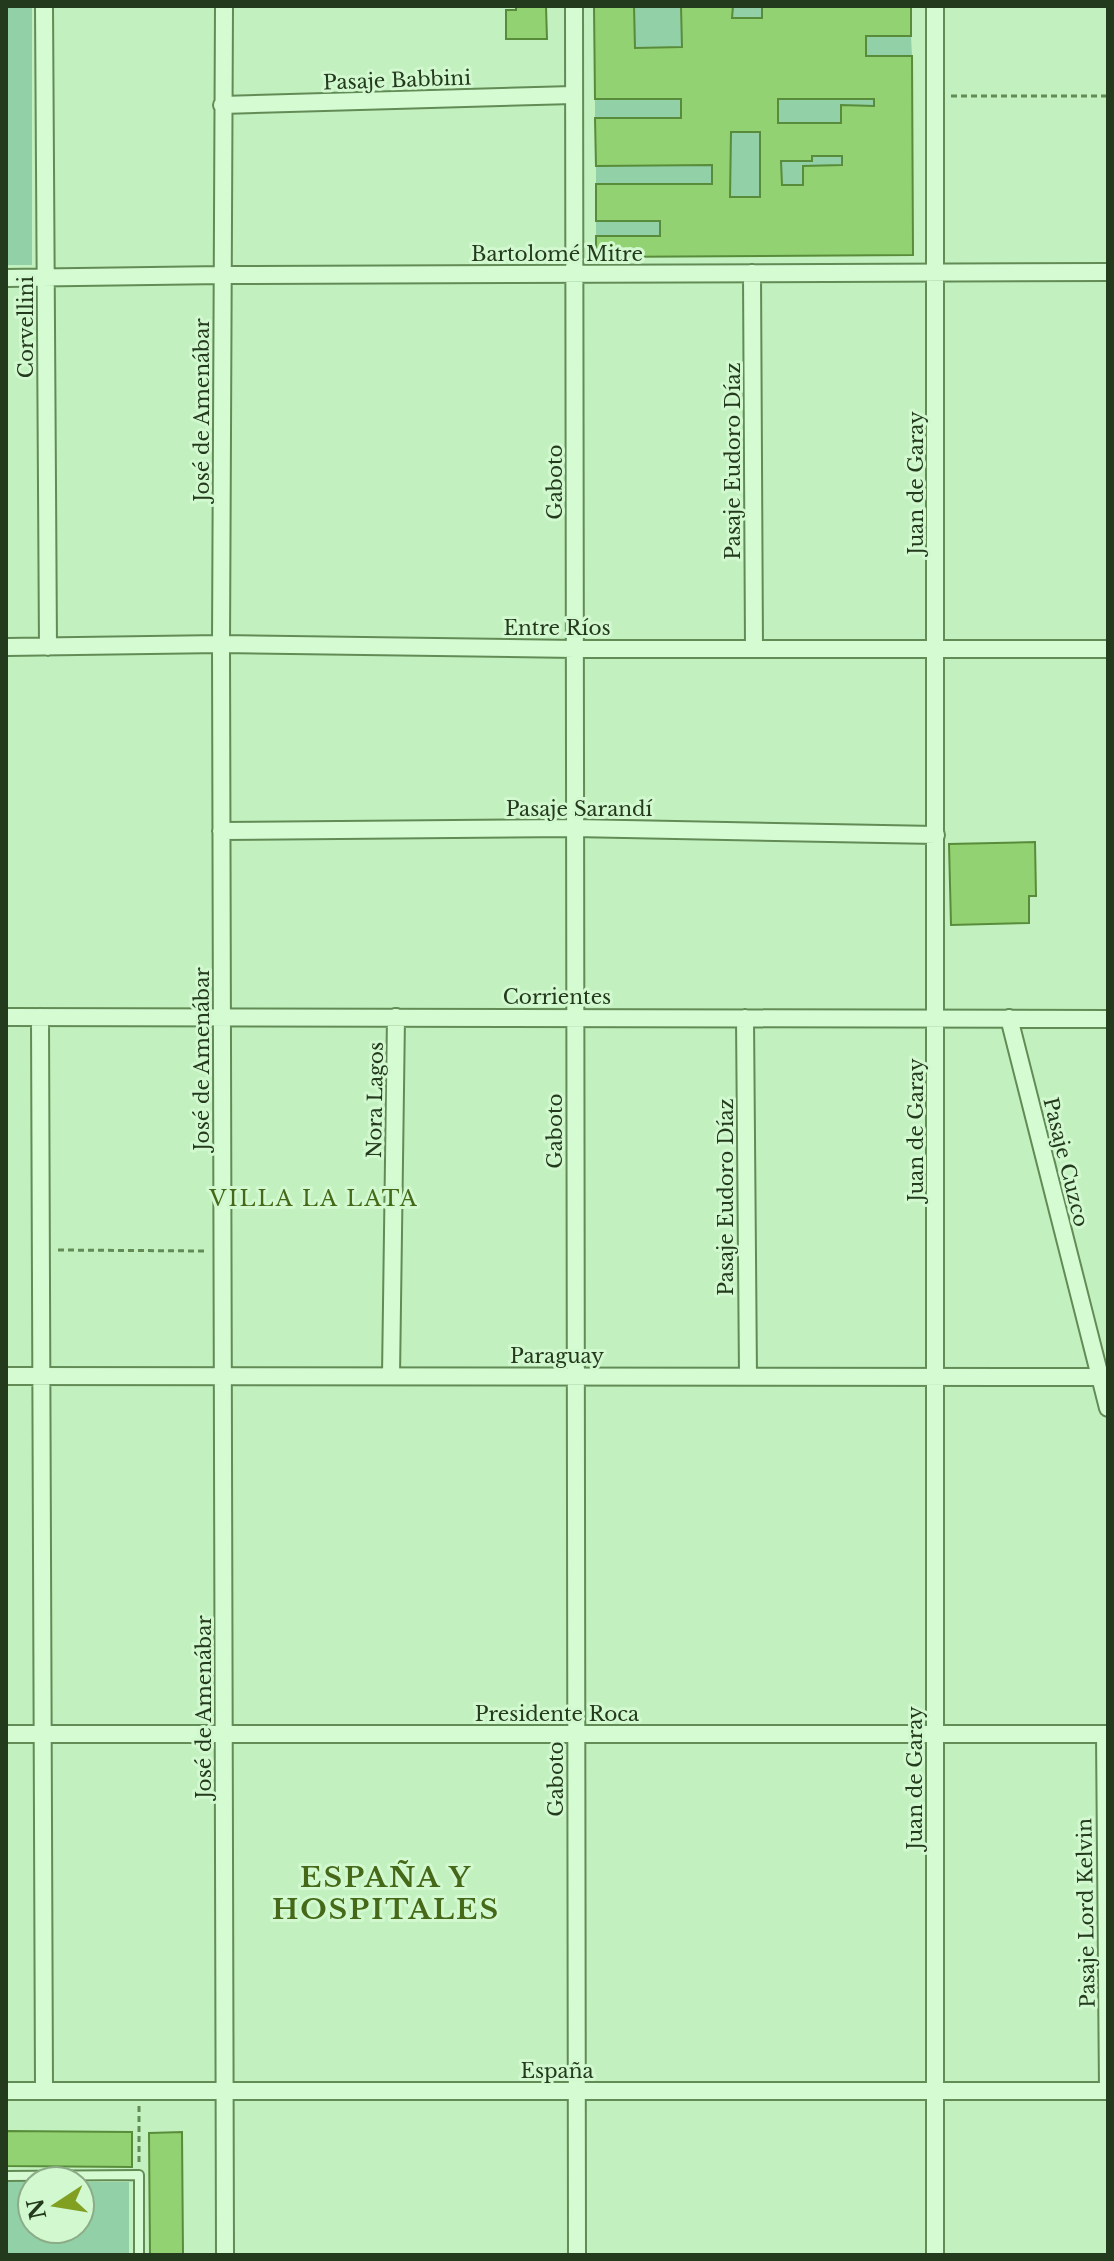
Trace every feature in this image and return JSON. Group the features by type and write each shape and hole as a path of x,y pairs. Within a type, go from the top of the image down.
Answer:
{"street":[{"name":"Corvellini","path":"44,6 48,647"},
{"name":"José de Amenábar","path":"224,6 221,831 225,2255"},
{"name":"Gaboto","path":"574,6 577,2255"},
{"name":"Juan de Garay","path":"935,6 935,2255"},
{"name":"Pasaje Babbini","path":"222,105 573,95"},
{"name":"Bartolomé Mitre","path":"6,278 1108,272"},
{"name":"Pasaje Eudoro Díaz","path":"752,273 754,649"},
{"name":"Entre Ríos","path":"6,647 221,644 575,649 1108,649"},
{"name":"Pasaje Sarandí","path":"221,831 574,828 936,835"},
{"name":"Corrientes","path":"6,1017 1108,1019"},
{"path":"40,1017 44,2091"},
{"name":"Nora Lagos","path":"391,1376 396,1017"},
{"name":"Pasaje Eudoro Díaz","path":"745,1018 748,1376"},
{"name":"Pasaje Cuzco","path":"1009,1018 1104,1377 1108,1408"},
{"name":"Paraguay","path":"6,1376 1104,1377"},
{"name":"Presidente Roca","path":"6,1734 1106,1734"},
{"name":"Pasaje Lord Kelvin","path":"1106,1734 1108,2091"},
{"name":"España","path":"6,2091 1108,2091"}],"lane":[{"path":"6,2176 139,2175 139,2255"}],"path":[{"path":"935,95 1108,96"},
{"path":"42,1250 222,1251"},
{"path":"139,2090 139,2175"}],"green space":[{"path":"6,6 32,6 32,265 6,265"},
{"path":"634,6 681,6 682,47 635,48"},
{"path":"733,6 762,6 762,18 732,18"},
{"path":"866,36 911,36 912,56 866,56"},
{"path":"595,99 681,99 681,118 595,118"},
{"path":"778,99 874,99 874,106 841,105 841,123 778,123"},
{"path":"731,132 760,132 760,197 730,197"},
{"path":"812,156 842,156 842,165 803,166 803,185 782,185 781,161 812,161"},
{"path":"712,165 712,184 596,184 596,166"},
{"path":"596,221 660,221 660,236 596,236"},
{"path":"6,2182 16,2182 16,2245 96,2245 96,2182 129,2182 129,2255 6,2255"}],"building":[{"path":"516,6 546,6 547,39 506,39 506,10 516,10"},
{"path":"594,6 634,6 635,48 682,47 681,6 733,6 732,18 762,18 762,6 911,6 911,36 866,36 866,56 912,56 913,255 596,257 596,236 660,236 660,221 596,221 596,184 712,184 712,165 596,166 595,118 681,118 681,99 595,99","holes":["778,99 874,99 874,106 841,105 841,123 778,123","731,132 760,132 760,197 730,197","812,156 842,156 842,165 803,166 803,185 782,185 781,161 812,161"]},
{"path":"1035,842 1036,896 1029,896 1029,923 951,925 949,844"},
{"path":"6,2131 132,2132 132,2167 6,2166"},
{"path":"182,2132 183,2255 150,2255 149,2133"}],"district":[{"name":"VILLA LA LATA","path":"314,1198"},
{"name":"ESPAÑA Y HOSPITALES","path":"386,1893"}]}
